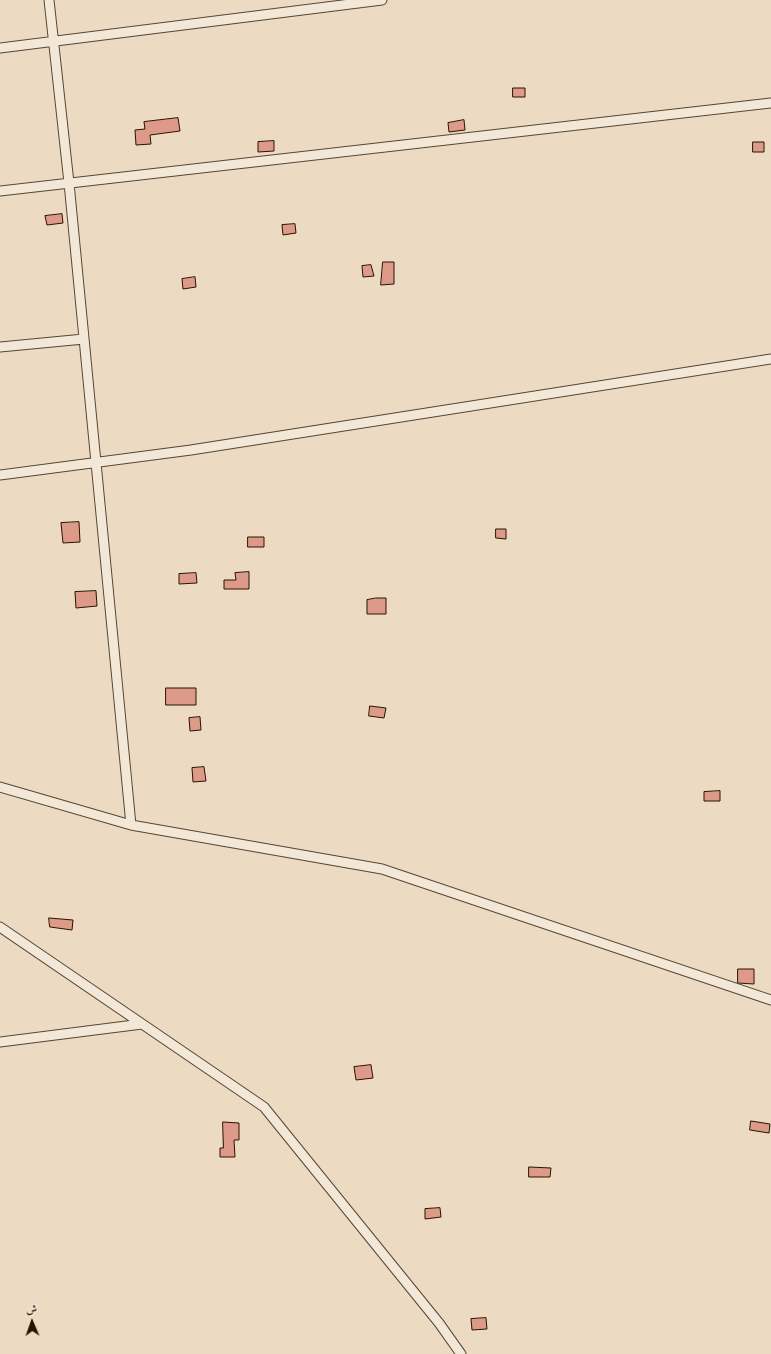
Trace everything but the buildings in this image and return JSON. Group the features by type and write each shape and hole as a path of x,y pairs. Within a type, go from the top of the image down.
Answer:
{"street":[{"path":"49,0 70,183 131,825"},
{"path":"0,48 382,0"},
{"path":"0,190 771,104"},
{"path":"0,347 84,339"},
{"path":"0,475 191,450 771,358"},
{"path":"0,787 131,825 382,869 771,1000"},
{"path":"0,927 264,1107 439,1323 461,1354"},
{"path":"0,1042 142,1024"}]}
